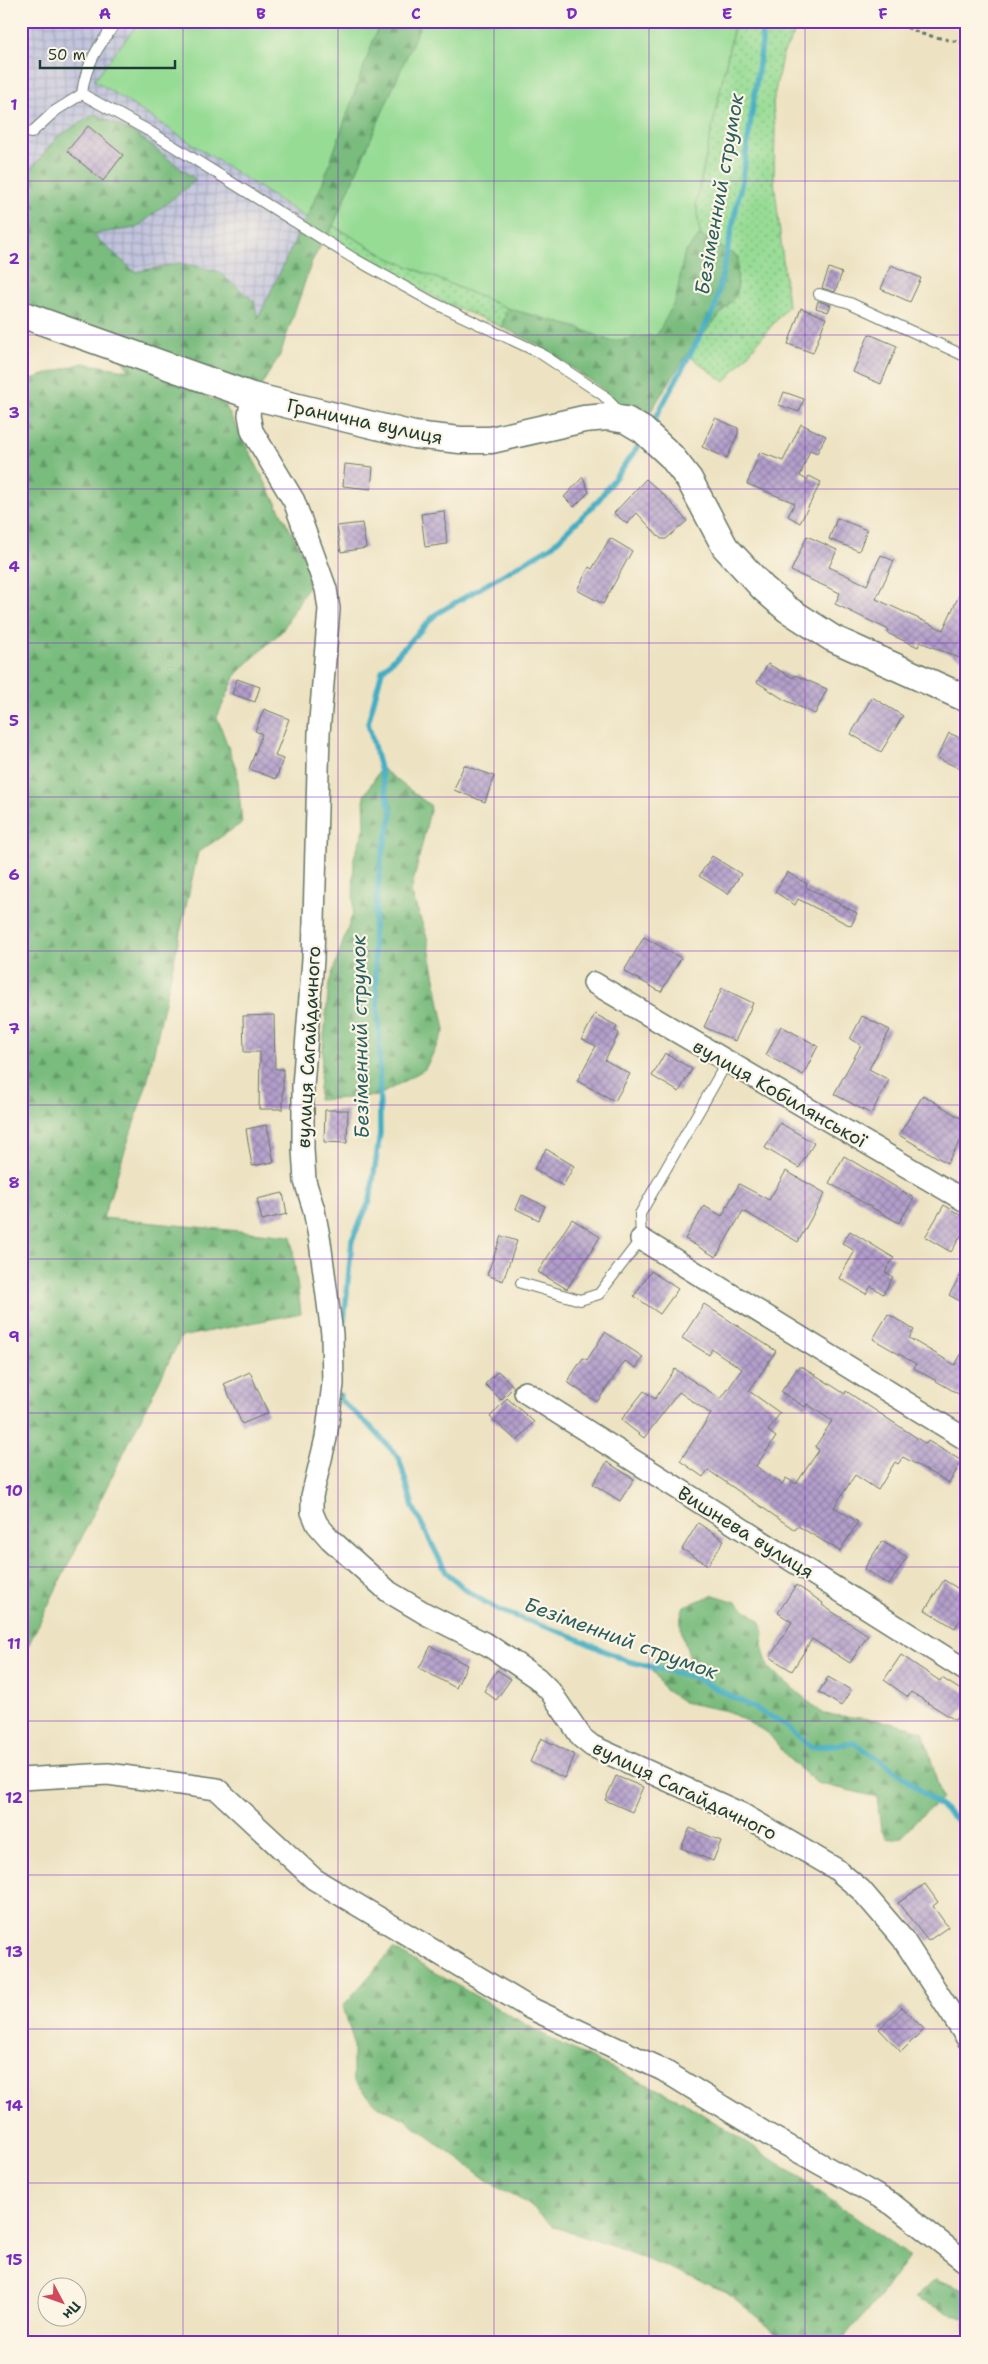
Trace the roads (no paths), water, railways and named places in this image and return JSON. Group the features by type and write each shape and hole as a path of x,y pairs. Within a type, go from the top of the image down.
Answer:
{"street":[{"name":"Гранична вулиця","path":"21,314 252,396 394,431 460,440 509,438 584,419 607,417 626,420 643,430 671,456 689,479 725,547 757,582 787,609 832,638 967,699"},
{"name":"вулиця Сагайдачного","path":"252,396 249,414 252,431 294,501 326,589 329,610 319,733 313,958 303,1086 303,1167 320,1242 332,1334 333,1360 330,1412 312,1496 314,1518 323,1532 341,1551 389,1592 418,1610 477,1639 530,1672 550,1691 582,1738 592,1746 742,1814 824,1861 849,1879 903,1939 967,2038"},
{"name":"вулиця Кобилянської","path":"594,983 967,1202"},
{"path":"641,1239 967,1440"},
{"name":"Вишнева вулиця","path":"525,1392 967,1671"},
{"path":"21,1778 108,1774 217,1789 314,1879 530,2008 663,2070 766,2134 892,2204 967,2263"}],"lane":[{"path":"82,94 83,81 89,62 117,21"},
{"path":"31,133 55,111 82,94"},
{"path":"82,94 149,131 352,258 434,303 548,358 603,395 626,420"},
{"path":"819,294 850,303 967,357"},
{"path":"521,1283 580,1300 599,1294 641,1239 640,1214 727,1062"}],"waterway":[{"name":"Безіменний струмок","path":"650,428 715,308 742,181 762,43 761,21"},
{"name":"Безіменний струмок","path":"342,1343 352,1240 370,1200 380,1133 379,1030 373,937 381,859 392,814 368,723 382,671 436,614 552,546 597,502 643,440"},
{"name":"Безіменний струмок","path":"340,1395 340,1400 371,1427 399,1458 413,1507 446,1572 467,1591 500,1611 569,1635 627,1661 694,1677 783,1723 811,1747 854,1743 895,1770 967,1828"}]}
